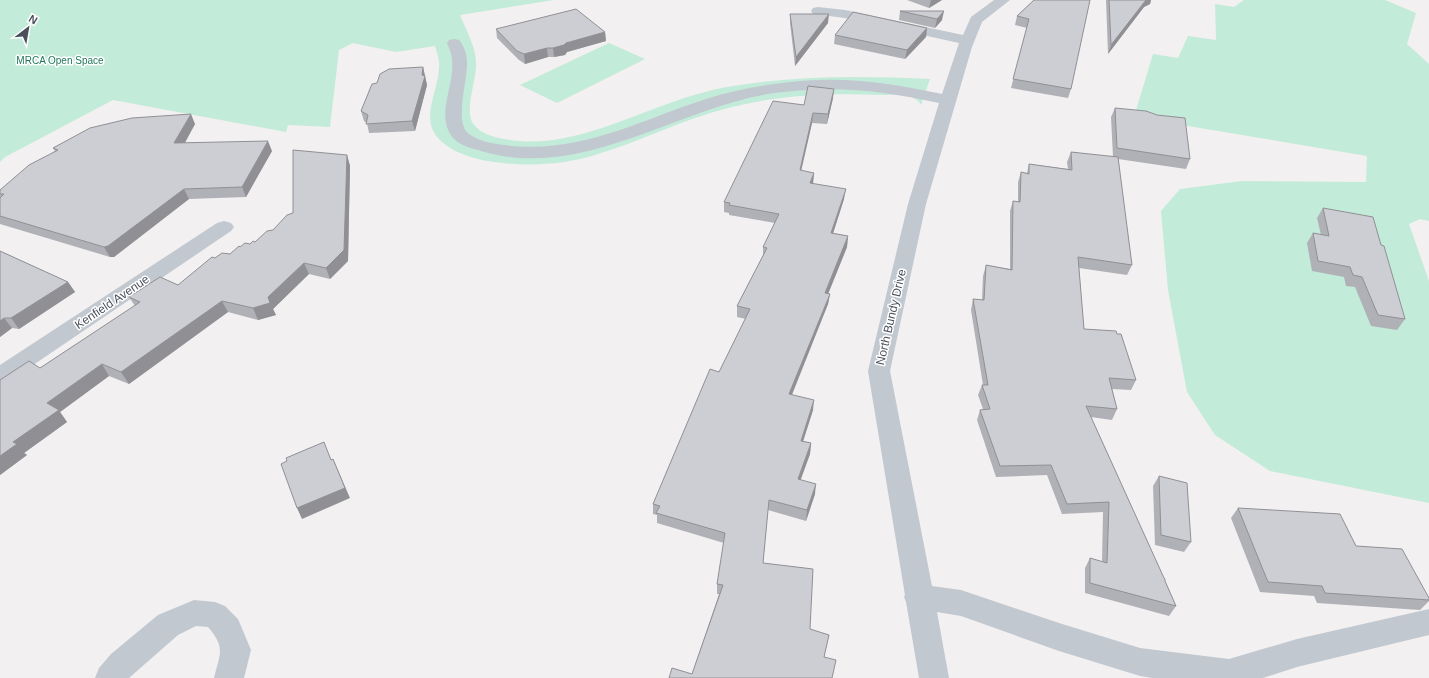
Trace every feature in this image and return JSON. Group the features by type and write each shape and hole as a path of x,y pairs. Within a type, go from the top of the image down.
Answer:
{"street":[{"name":"North Bundy Drive","path":"934,678 918,597 879,371 917,204 948,100 976,20 1003,0"},
{"path":"818,11 845,14 968,42"},
{"path":"454,43 460,63 452,120 460,135 480,145 510,152 548,153 580,148 714,102 744,94 781,89 834,84 865,85 948,100"},
{"name":"Kenfield Avenue","path":"0,376 224,228"},
{"path":"918,597 962,603 1059,637 1140,662 1229,674 1297,653 1429,622"},
{"path":"110,678 122,664 168,625 194,613 215,615 228,629 236,650 229,678"}],"green space":[{"name":"MRCA Open Space","path":"0,0 554,0 460,15 473,45 476,57 476,70 470,104 471,119 474,125 488,135 504,139 526,141 548,141 590,132 690,96 731,86 788,79 835,77 930,79 921,105 914,98 902,95 843,94 787,97 732,107 697,117 630,143 581,159 539,164 510,164 482,160 462,154 444,144 435,134 431,127 430,118 439,64 435,46 396,52 353,43 339,50 330,127 288,125 286,132 113,100 5,157 0,162"},
{"path":"1244,0 1385,0 1416,13 1407,44 1429,64 1429,221 1420,219 1409,224 1429,281 1429,503 1270,471 1215,435 1187,392 1168,290 1161,211 1180,189 1242,181 1366,182 1367,156 1134,117 1153,54 1178,58 1188,36 1216,40 1215,4 1234,7"},
{"path":"609,43 645,59 557,103 520,85"}],"building":[{"path":"1034,0 1090,0 1071,89 1013,79 1029,19 1017,16"},
{"path":"1109,0 1146,0 1111,45"},
{"path":"576,9 605,32 553,48 547,48 524,54 517,51 496,29"},
{"path":"900,11 944,11 937,19"},
{"path":"853,12 927,28 907,50 835,35"},
{"path":"790,14 829,14 796,57"},
{"path":"423,67 422,75 425,76 412,121 366,124 368,115 361,111 372,84 377,83 380,74 389,69"},
{"path":"808,86 834,89 828,114 813,113 800,170 814,173 810,183 846,189 831,233 848,236 825,293 830,294 789,394 814,400 801,441 811,443 798,479 816,484 807,510 769,500 763,563 813,569 810,629 829,635 824,657 836,660 832,678 669,678 672,668 692,674 723,585 717,584 725,533 656,513 660,506 653,504 710,369 719,372 750,309 737,306 767,248 763,247 779,214 729,205 730,203 724,202 773,101 804,105"},
{"path":"1115,108 1146,111 1157,115 1185,118 1190,159 1117,148"},
{"path":"191,114 174,143 268,141 242,187 184,189 108,246 104,247 0,216 0,198 4,194 0,194 0,190 29,165 58,150 53,148 90,128 132,118"},
{"path":"293,150 347,155 344,250 326,268 304,263 268,297 270,303 253,308 222,301 121,372 102,364 47,403 59,410 13,442 17,444 0,456 0,380 29,361 40,368 140,302 129,297 160,277 178,285 212,257 215,258 222,253 230,254 239,246 240,247 245,243 250,244 253,241 255,242 267,231 273,230 287,215 293,213"},
{"path":"1071,152 1118,157 1132,265 1078,257 1084,329 1116,331 1117,334 1121,334 1136,380 1109,378 1117,409 1086,406 1176,606 1090,583 1090,558 1107,563 1109,502 1067,504 1051,465 1000,466 980,410 990,409 982,385 988,385 973,299 984,300 986,265 1012,270 1013,201 1020,202 1021,172 1029,174 1029,164 1072,170"},
{"path":"1323,208 1373,217 1381,245 1384,246 1405,319 1378,315 1362,277 1353,275 1350,267 1318,261 1313,233 1329,236"},
{"path":"0,251 68,282 11,318 4,318 0,321"},
{"path":"324,442 345,488 297,508 281,464 287,461 286,458"},
{"path":"1159,476 1187,483 1191,542 1161,535"},
{"path":"1238,508 1340,514 1356,546 1402,549 1429,600 1325,593 1322,586 1268,582"}]}
